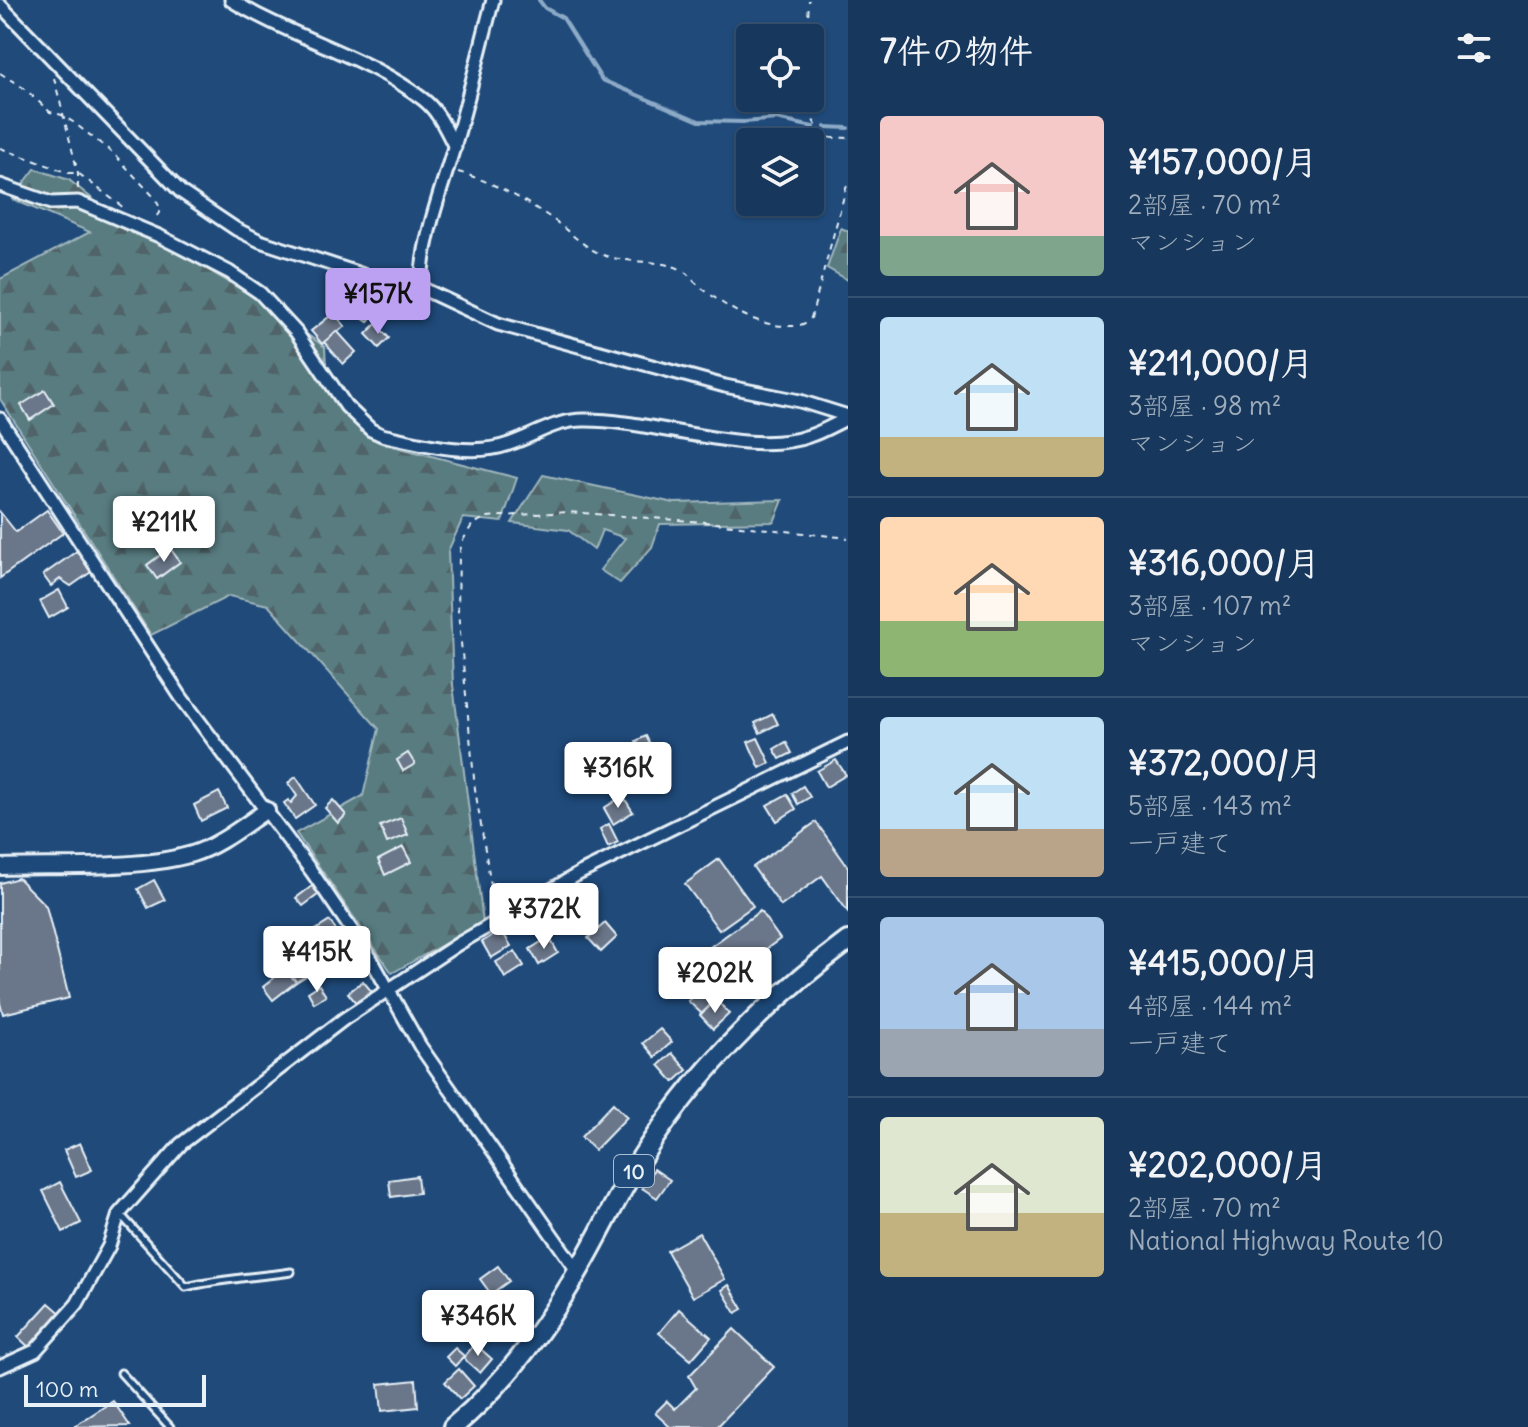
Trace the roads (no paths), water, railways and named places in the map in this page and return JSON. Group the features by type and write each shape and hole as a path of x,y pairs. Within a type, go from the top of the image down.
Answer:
{"highway":[{"name":"10","path":"453,1427 528,1348 578,1272 642,1157 691,1088 729,1044 774,1000 848,941"}],"street":[{"path":"231,0 262,19 382,74 426,101 440,118 455,147"},
{"path":"421,288 427,235 455,147 493,0"},
{"path":"0,5 181,192 236,229 260,241 391,284 421,288 498,324 725,386 800,401 848,417"},
{"path":"0,185 51,203 78,202 159,236 229,272 260,293 296,332 346,406 371,430 382,435 461,448 488,448 507,445 548,426 594,420 636,422 715,437 778,442 809,436 848,417"},
{"path":"0,419 181,697 337,908 389,988 420,1046 578,1272"},
{"path":"0,1367 35,1351 77,1304 109,1246 119,1214 181,1144 344,1019 389,988 580,873 848,742"},
{"path":"0,867 120,863 176,857 207,847 267,810"}],"lane":[{"path":"119,1214 186,1287 230,1278 291,1272"},
{"path":"121,1373 170,1427"}],"waterway":[{"path":"539,0 545,8 563,18 602,80 699,121 776,119 813,127"},
{"path":"825,127 848,128"}]}
